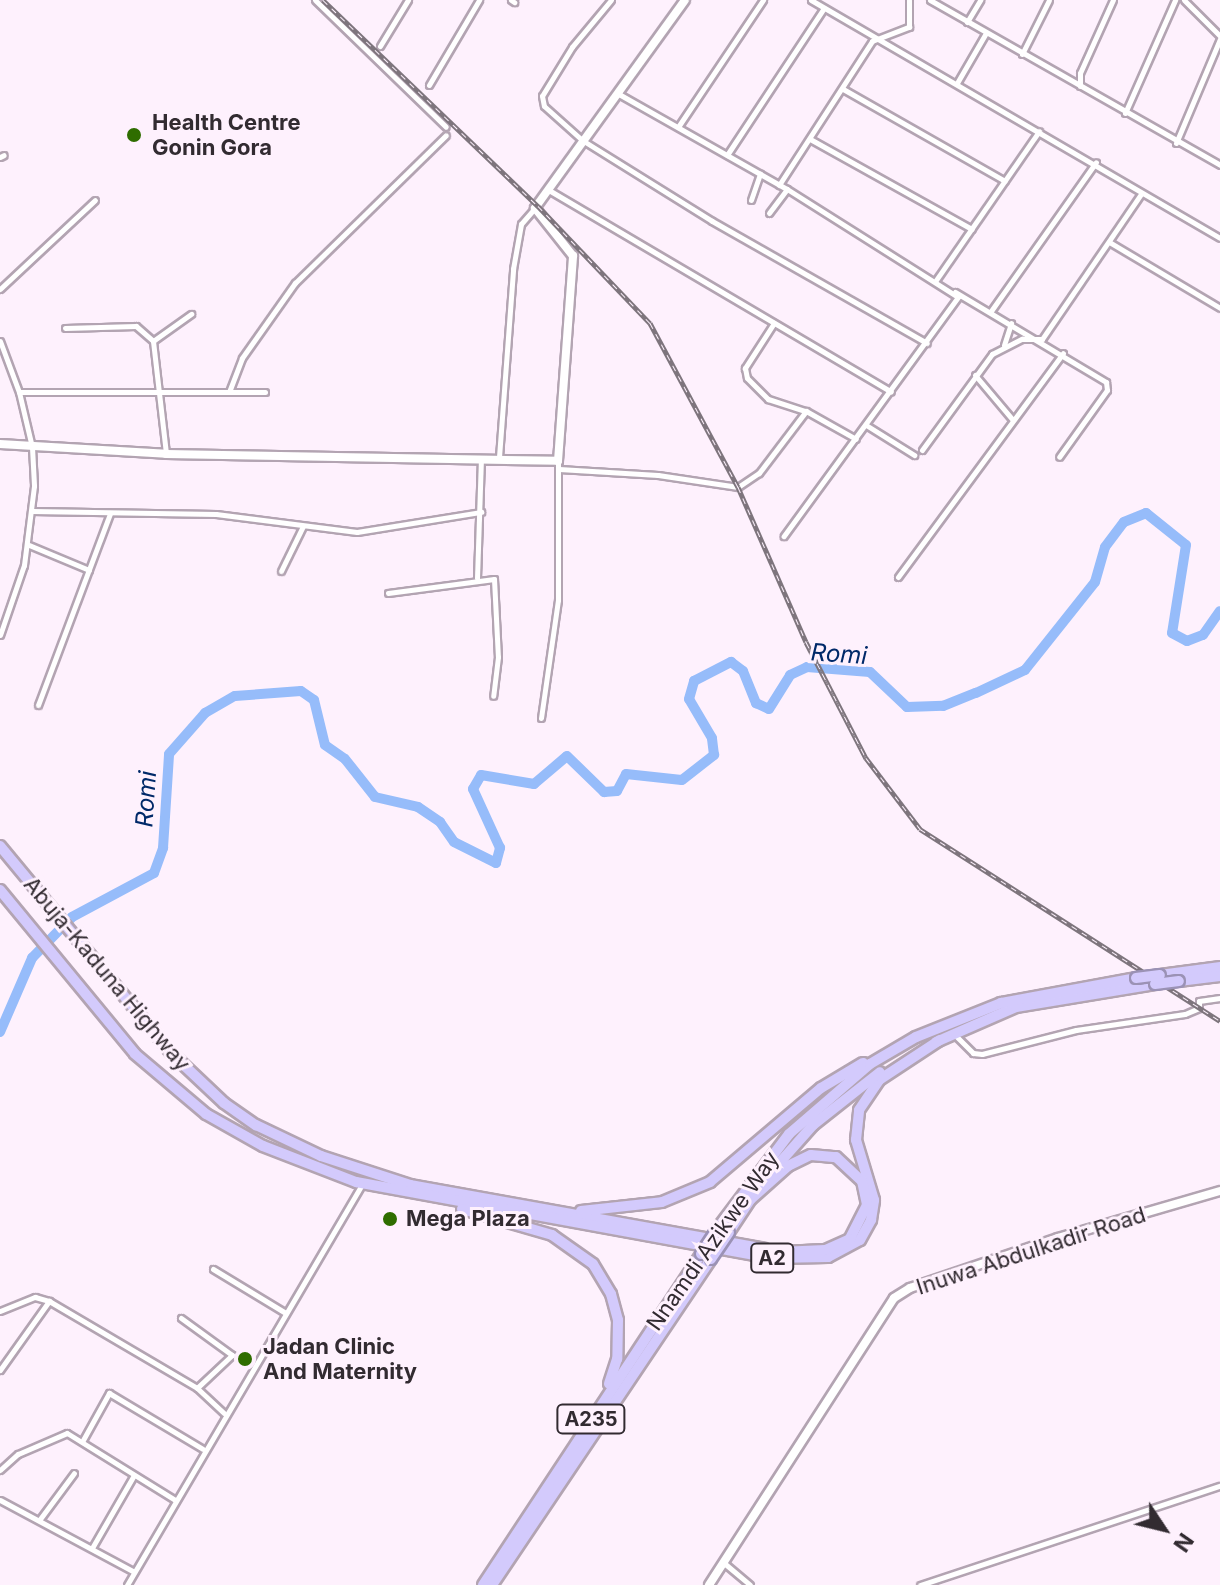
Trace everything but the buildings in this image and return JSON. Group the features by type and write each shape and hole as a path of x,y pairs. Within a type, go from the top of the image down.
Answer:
{"highway":[{"name":"Abuja-Kaduna Highway","path":"0,846 171,1053 224,1103 256,1125 379,1177 580,1212 781,1253 807,1253 850,1239 867,1205 854,1170 824,1154 799,1158 751,1199"},
{"name":"Abuja-Kaduna Highway","path":"0,890 135,1054 206,1114 294,1161 363,1183 438,1199"},
{"name":"Nnamdi Azikwe Way","path":"724,1230 793,1145 831,1109 882,1071 940,1040 1016,1007 1220,967"},
{"name":"Nnamdi Azikwe Way","path":"483,1585 602,1402 724,1230 755,1175 806,1116 870,1064 916,1037 1023,996 1136,978 1179,981 1220,976"},
{"name":"A2","path":"580,1212 662,1202 710,1182 821,1088 916,1037"},
{"name":"A2","path":"438,1199 771,1258 828,1257 852,1247 871,1220 872,1189 855,1130 864,1100 891,1070 940,1040"},
{"path":"438,1199 552,1235 593,1264 611,1294 619,1334 617,1359 602,1402"},
{"name":"Nnamdi Azikwe Way","path":"492,1585 706,1256"}],"street":[{"path":"315,0 446,127"},
{"path":"380,46 408,0"},
{"path":"429,85 479,0"},
{"path":"611,0 572,47 542,96 544,106 582,140 927,343"},
{"path":"499,457 513,269 521,224 685,0"},
{"path":"678,127 763,0"},
{"path":"811,0 875,40 1096,162 1141,194 1220,238"},
{"path":"779,185 875,40 909,27 909,0"},
{"path":"930,0 1176,143 1220,165"},
{"path":"967,22 980,0"},
{"path":"1022,54 1049,0"},
{"path":"1080,87 1080,73 1113,0"},
{"path":"1125,113 1175,0"},
{"path":"1176,143 1220,37 1184,0"},
{"path":"727,155 824,8"},
{"path":"957,83 986,33"},
{"path":"1064,78 1080,73"},
{"path":"843,89 1005,181"},
{"path":"617,93 787,189 954,291 1042,339 1108,386 1059,457"},
{"path":"936,280 1039,131"},
{"path":"229,392 254,339 295,283 446,135"},
{"path":"810,139 972,229"},
{"path":"991,311 1096,162"},
{"path":"751,200 760,174"},
{"path":"547,189 891,392"},
{"path":"769,213 787,189"},
{"path":"1004,345 1042,339 1141,194"},
{"path":"0,289 95,200"},
{"path":"535,208 573,256 558,465 558,600 541,718"},
{"path":"1109,242 1220,308"},
{"path":"784,536 957,303 954,291"},
{"path":"153,341 191,314"},
{"path":"774,323 745,374 768,399 806,411 856,439"},
{"path":"922,450 975,375 1004,345 1011,323"},
{"path":"65,328 136,326 153,341 166,454"},
{"path":"0,341 19,392 32,447 29,545 0,635"},
{"path":"898,577 1063,353"},
{"path":"975,375 1012,419"},
{"path":"19,392 265,392"},
{"path":"790,407 793,425"},
{"path":"0,444 166,454 499,457 738,487 759,473 806,411"},
{"path":"866,425 914,455"},
{"path":"477,578 481,457"},
{"path":"32,511 216,514 357,532 481,512"},
{"path":"38,705 110,513"},
{"path":"281,571 303,526"},
{"path":"29,545 89,570"},
{"path":"388,593 491,577 496,585 493,696"},
{"path":"954,1033 973,1053 982,1054 1076,1030 1185,1014 1199,1008 1199,1001 1220,998"},
{"path":"127,1585 224,1413 363,1183"},
{"name":"Inuwa Abdulkadir Road","path":"709,1585 894,1298 910,1288 1058,1238 1220,1191"},
{"path":"213,1269 284,1312"},
{"path":"0,1311 35,1297 49,1301 197,1388 224,1413"},
{"path":"0,1370 49,1301"},
{"path":"181,1318 232,1355 197,1388"},
{"path":"83,1440 109,1393 203,1449"},
{"path":"0,1470 18,1454 59,1435 83,1440 175,1500"},
{"path":"40,1519 74,1473"},
{"path":"92,1548 134,1475"},
{"path":"920,1585 1220,1486"},
{"path":"0,1500 134,1572"},
{"path":"724,1563 750,1585"}],"waterway":[{"name":"Romi","path":"0,1032 32,958 72,917 154,873 163,848 169,754 205,713 235,696 301,691 314,700 325,745 345,759 375,797 418,807 440,822 454,842 496,863 500,848 473,789 481,775 534,784 567,756 604,792 617,791 626,774 682,780 714,755 712,738 689,699 694,681 731,662 743,671 756,703 769,709 790,675 807,667 870,672 907,707 943,706 976,693 1025,670 1095,582 1105,547 1124,522 1146,513 1186,545 1172,633 1187,641 1203,635 1220,611"}],"railway":[{"path":"323,0 538,206 650,323 738,487 806,642 866,758 920,829 1220,1021"}],"place":[{"name":"Health Centre Gonin Gora","path":"134,135"},
{"name":"Mega Plaza","path":"390,1219"},
{"name":"Jadan Clinic And Maternity","path":"245,1359"}]}
